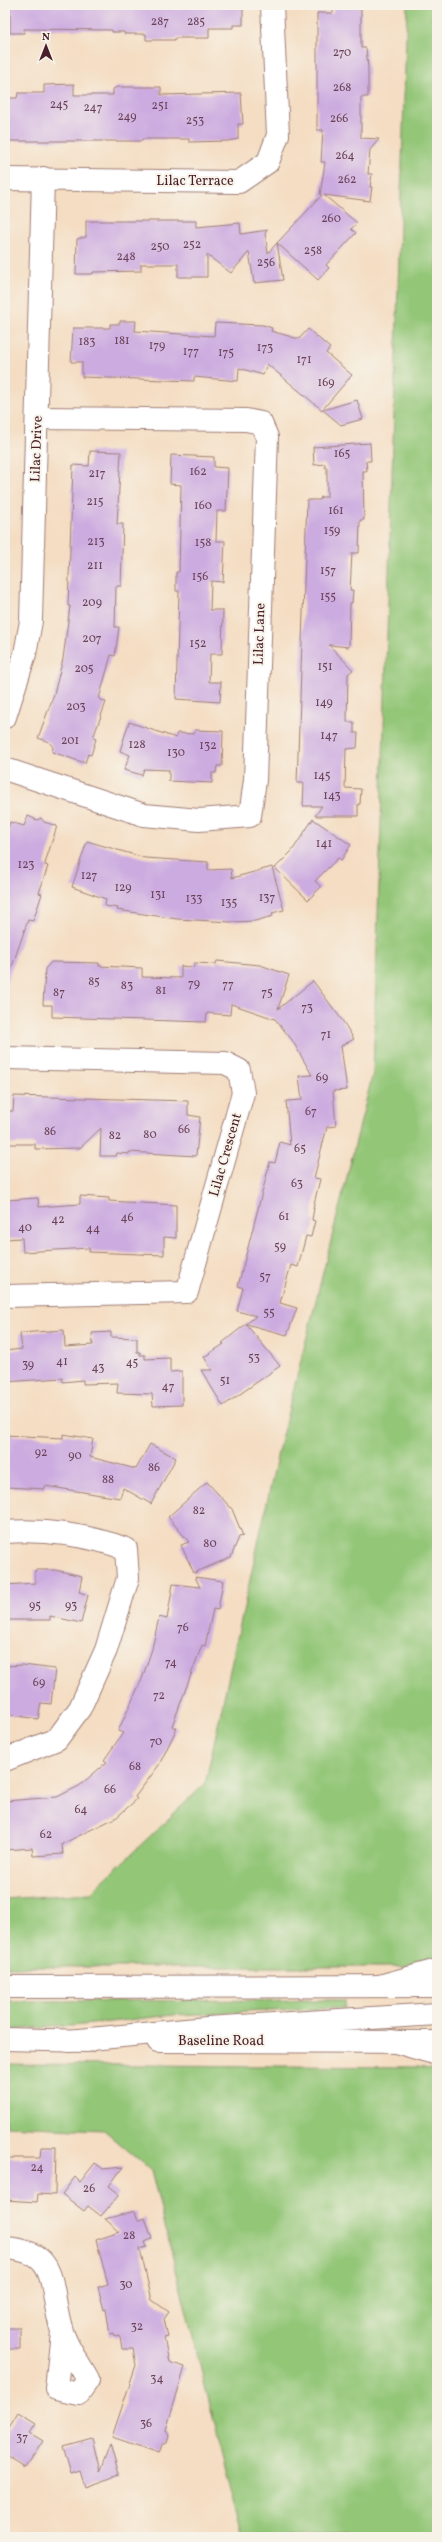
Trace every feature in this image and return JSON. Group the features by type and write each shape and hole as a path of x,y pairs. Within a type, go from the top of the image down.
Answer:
{"street":[{"name":"Lilac Terrace","path":"5,179 43,178 239,182 268,162 278,135 272,5"},
{"name":"Lilac Drive","path":"5,717 26,654 31,621 38,418 43,178"},
{"name":"Lilac Lane","path":"5,769 144,815 199,820 250,816 255,780 267,437 261,423 246,420 38,418"},
{"name":"Lilac Crescent","path":"5,1058 225,1063 239,1070 243,1094 187,1292 5,1296"},
{"path":"5,1532 26,1531 104,1540 126,1549 128,1578 106,1650 80,1708 57,1739 5,1760"},
{"path":"379,1986 437,1970"},
{"path":"5,1987 437,1986"},
{"path":"69,2041 207,2028 437,2014"},
{"name":"Baseline Road","path":"5,2039 69,2041 437,2042"},
{"path":"392,2042 437,2054"},
{"path":"5,2248 21,2249 36,2254 46,2265 62,2332"}],"green space":[{"path":"407,5 437,5 437,1962 411,1967 5,1967 5,1899 90,1893 205,1784 279,1448 373,1073"},
{"path":"345,2000 345,2008 173,2015 83,2025 5,2030 5,2001"},
{"path":"5,2064 417,2067 437,2070 437,2537 243,2537 151,2170 104,2130 5,2126"}],"building":[{"path":"10,5 243,5 243,25 233,25 233,28 209,28 209,38 175,38 175,40 146,40 146,34 124,34 124,32 112,32 112,30 24,29 24,33 10,33"},
{"path":"337,5 361,5 361,48 366,48 368,97 361,97 361,138 379,139 370,150 368,174 372,174 370,187 372,187 370,201 324,195 357,223 351,229 356,233 326,265 329,268 318,280 277,243 322,195 320,195 325,162 321,162 323,130 317,130 317,13 333,13 333,8 337,8"},
{"path":"74,84 74,95 113,95 113,89 117,87 161,87 161,95 241,93 243,124 238,124 238,139 228,141 189,142 189,139 142,139 142,141 8,141 8,98 17,98 18,93 44,93 44,85"},
{"path":"86,221 196,221 196,227 240,223 241,234 268,230 265,233 268,253 277,243 283,280 254,283 249,252 231,273 207,255 207,277 178,277 178,264 141,264 141,271 93,272 93,274 76,274 77,239 86,237"},
{"path":"120,321 136,321 135,331 214,336 215,323 263,325 272,328 271,331 299,339 308,329 330,348 326,353 352,375 322,410 267,364 263,375 239,368 238,381 194,377 194,381 82,377 82,362 71,362 73,328 110,328 110,324 120,324"},
{"path":"357,400 363,419 341,425 323,410"},
{"path":"370,443 371,461 366,461 367,471 363,471 364,520 360,520 359,553 352,553 350,590 353,590 352,603 350,603 349,647 329,645 353,670 348,674 347,722 354,722 354,733 358,733 357,748 346,749 345,788 361,789 360,804 358,804 358,816 315,816 322,806 303,806 304,783 297,783 307,500 320,500 321,497 327,497 327,467 325,468 325,464 314,465 313,447"},
{"path":"90,451 121,452 117,524 123,524 121,586 116,586 115,627 119,627 115,656 111,655 99,699 106,702 93,738 96,739 91,755 88,754 85,763 52,752 53,747 49,742 38,738 54,694 63,659 70,606 68,606 73,465 89,466"},
{"path":"171,455 214,457 214,467 228,468 226,511 217,511 216,541 225,541 223,582 211,581 210,610 223,610 222,654 210,654 209,682 221,682 220,702 176,699 179,591 176,591 176,572 179,572 181,485 170,484"},
{"path":"129,722 176,738 177,733 194,734 195,730 223,731 222,766 217,766 216,773 212,773 212,783 169,781 169,770 144,769 142,775 124,770 130,755 120,751"},
{"path":"28,816 37,820 41,818 44,822 57,826 46,860 45,865 48,866 39,893 42,894 33,921 28,920 7,981 5,981 5,836 10,822 24,826"},
{"path":"313,819 351,845 341,860 338,858 315,881 321,887 308,900 275,868 292,851"},
{"path":"87,841 145,858 208,862 208,870 231,869 232,878 272,867 284,910 272,913 273,916 255,921 231,922 177,919 117,910 118,908 105,906 106,899 72,887"},
{"path":"217,961 260,965 289,975 278,1009 313,981 354,1039 341,1046 347,1090 333,1091 336,1126 327,1127 314,1178 320,1179 313,1208 312,1220 315,1221 311,1237 306,1236 298,1267 291,1265 280,1303 297,1308 287,1335 246,1324 256,1316 237,1311 243,1288 238,1286 270,1162 275,1163 280,1142 290,1145 286,1101 302,1100 299,1076 312,1075 292,1040 275,1019 231,1004 230,1015 207,1013 206,1022 52,1017 52,1005 43,1005 45,969 51,962 99,963 99,966 142,968 142,977 181,978 181,966 194,967 194,963 216,964"},
{"path":"14,1096 188,1101 188,1115 200,1117 196,1156 129,1152 129,1154 117,1153 116,1156 100,1156 101,1128 80,1148 35,1149 35,1144 5,1144 5,1111 13,1111"},
{"path":"80,1196 109,1198 109,1201 176,1205 176,1238 164,1237 164,1255 89,1252 89,1248 23,1252 22,1238 5,1239 5,1200 38,1198 39,1207 80,1204"},
{"path":"246,1324 280,1366 223,1406 201,1370 212,1370 204,1357 224,1344 222,1343"},
{"path":"64,1330 65,1347 93,1345 92,1333 111,1332 111,1337 137,1338 137,1352 140,1352 140,1355 145,1355 145,1359 170,1358 170,1372 182,1371 182,1405 153,1406 152,1394 117,1393 118,1383 83,1384 83,1380 63,1382 62,1378 5,1382 5,1351 22,1349 20,1333"},
{"path":"63,1434 93,1439 90,1457 136,1469 150,1444 176,1458 151,1504 123,1488 120,1498 45,1486 45,1489 5,1487 5,1435 63,1438"},
{"path":"207,1482 232,1509 243,1536 239,1537 231,1557 194,1573 181,1545 189,1542 168,1517"},
{"path":"35,1570 55,1570 82,1576 79,1592 88,1595 81,1623 50,1616 50,1620 5,1620 5,1585 35,1583"},
{"path":"195,1577 223,1581 218,1610 213,1609 205,1646 202,1645 172,1726 177,1728 159,1765 135,1797 137,1799 117,1817 62,1844 63,1854 33,1856 32,1848 5,1850 5,1801 57,1797 79,1786 107,1762 104,1760 123,1733 118,1731 142,1679 152,1649 159,1617 167,1619 173,1584 200,1587"},
{"path":"23,1665 55,1669 51,1704 41,1703 38,1719 5,1714 5,1666"},
{"path":"41,2147 56,2147 55,2195 38,2194 37,2202 5,2200 5,2158 40,2158"},
{"path":"95,2163 103,2169 123,2167 109,2186 118,2193 118,2196 101,2216 88,2206 84,2211 62,2194 75,2177 80,2182"},
{"path":"135,2211 138,2221 145,2218 152,2239 145,2242 147,2247 140,2249 152,2300 169,2312 164,2319 168,2337 164,2338 169,2362 185,2367 166,2430 169,2436 167,2443 162,2445 159,2453 112,2437 136,2365 133,2349 122,2349 120,2336 115,2337 114,2334 110,2335 106,2309 104,2310 98,2287 108,2284 96,2240 120,2232 105,2219"},
{"path":"5,2328 20,2328 20,2349 5,2349"},
{"path":"18,2413 36,2424 30,2433 43,2441 26,2467 5,2454 5,2434"},
{"path":"92,2438 100,2471 110,2444 119,2475 85,2487 80,2471 71,2474 63,2446"}]}
